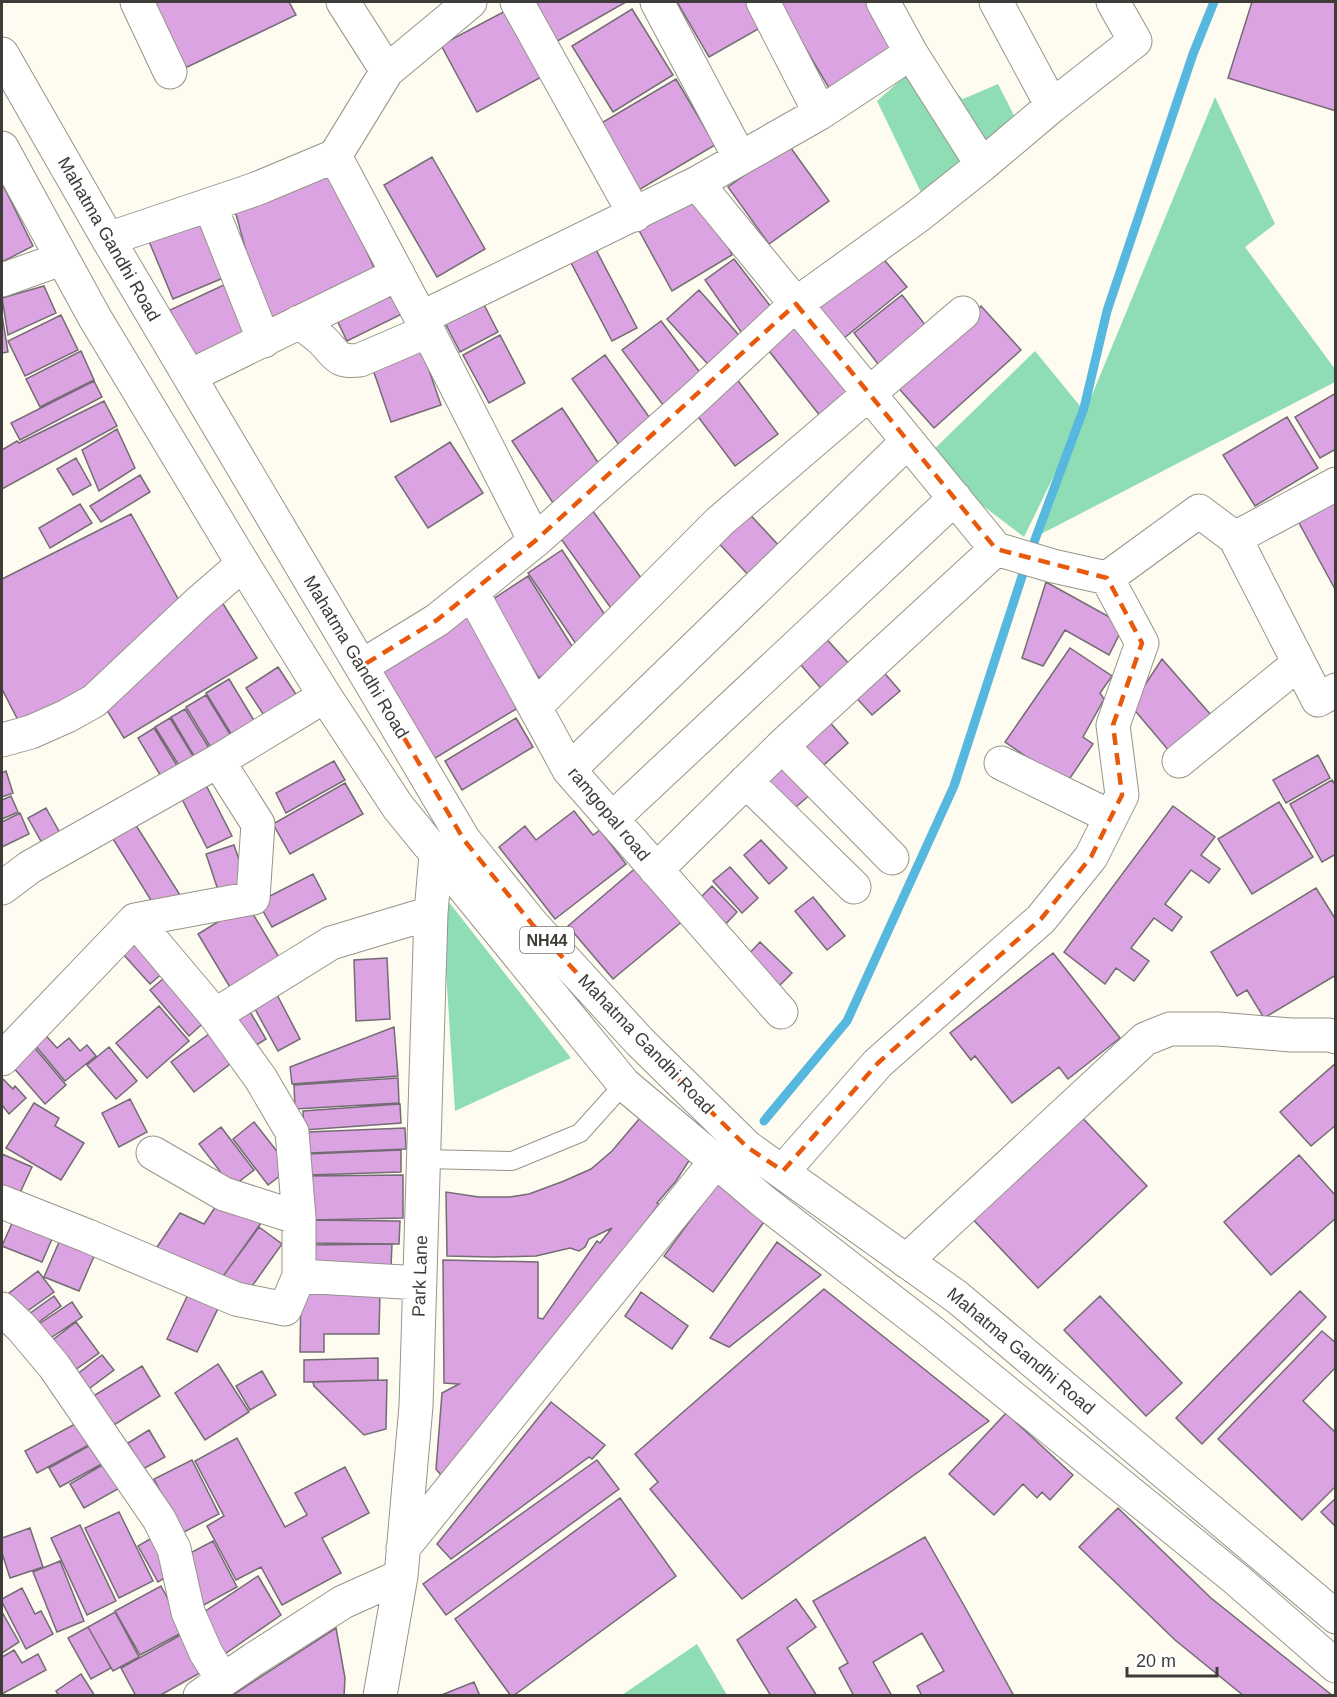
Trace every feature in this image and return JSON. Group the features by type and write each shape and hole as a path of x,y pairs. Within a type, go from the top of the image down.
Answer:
{"main road":[{"path":"137,2 170,72"},
{"path":"343,2 387,71"},
{"path":"108,239 256,189 335,156 387,71 471,2"},
{"path":"517,2 635,215"},
{"path":"657,2 740,158"},
{"path":"763,2 820,113"},
{"path":"884,2 911,53 982,165"},
{"path":"996,2 1052,106"},
{"path":"362,666 437,620 472,592 535,541 796,304 918,216 1135,41 1113,2"},
{"path":"299,322 323,340 334,355 342,360 360,360 697,183 820,113 911,53"},
{"name":"Mahatma Gandhi Road","path":"2,54 108,239 464,840 532,924 640,1042 747,1147 957,1297 1335,1617"},
{"name":"Mahatma Gandhi Road","path":"2,148 95,318 243,564 325,696 398,807 624,1084 763,1201 932,1332 1227,1571 1335,1665"},
{"path":"335,156 425,325 535,541"},
{"path":"697,183 868,394 1001,550 1053,566 1107,578 1199,511 1235,538 1318,700 1335,690"},
{"path":"210,205 264,341"},
{"path":"2,280 61,259"},
{"path":"190,376 398,274"},
{"path":"535,707 719,522 963,313"},
{"path":"569,770 908,441"},
{"path":"1235,538 1335,484"},
{"path":"612,819 955,498"},
{"path":"656,870 782,746 1001,550"},
{"path":"2,740 31,732 94,701 243,564"},
{"path":"783,1171 878,1063 1041,920 1091,857 1122,795 1113,725 1142,643 1107,578"},
{"name":"ramgopal road","path":"472,592 569,770 781,1012"},
{"path":"1179,761 1299,663"},
{"path":"2,888 30,867 218,761 325,696"},
{"path":"782,746 892,858"},
{"path":"2,1059 135,920 253,897 258,824 218,761"},
{"path":"1001,763 1111,817"},
{"path":"746,781 854,887"},
{"name":"Park Lane","path":"380,1695 402,1562 416,1406 431,913 436,855"},
{"path":"215,1015 331,943 431,913"},
{"path":"2,1202 236,1299 285,1309 299,1276 299,1218 292,1132 261,1079 215,1015 135,920"},
{"path":"906,1261 1144,1039 1170,1029 1218,1029 1335,1037"},
{"path":"153,1153 224,1194 299,1218"},
{"path":"2,1309 22,1328 54,1366 159,1519 174,1549 188,1612 206,1653 211,1688 402,1562 716,1161"},
{"path":"299,1276 420,1283"}],"lane":[{"path":"423,1159 512,1161 580,1133 624,1084"}],"highlighted area":[{"path":"796,304 996,549 1107,578 1142,643 1113,725 1122,795 1091,857 1041,919 878,1063 783,1171 747,1147 640,1042 532,924 464,840 362,666 437,620 535,541"}],"green space":[{"path":"921,62 963,99 998,84 1022,131 929,209 877,101"},
{"path":"1215,97 1275,224 1245,247 1335,369 1335,382 1041,534 1081,420 1024,537 923,460 1035,351 1085,412"},
{"path":"441,892 571,1058 455,1111"},
{"path":"697,1644 727,1695 622,1695"}],"building":[{"path":"149,2 289,2 296,15 181,70"},
{"path":"530,2 626,2 554,43"},
{"path":"677,2 755,2 767,24 709,57"},
{"path":"778,2 873,2 900,46 829,88"},
{"path":"1252,2 1336,2 1336,111 1228,78"},
{"path":"509,9 545,75 477,112 441,45"},
{"path":"632,9 673,75 613,112 572,46"},
{"path":"676,79 715,145 637,191 598,125"},
{"path":"788,144 829,201 769,244 728,187"},
{"path":"432,157 485,249 437,277 384,185"},
{"path":"327,164 376,272 265,321 234,207"},
{"path":"2,183 33,246 2,262"},
{"path":"700,191 732,255 672,291 636,225"},
{"path":"201,212 228,276 173,299 146,234"},
{"path":"593,244 637,328 612,341 568,257"},
{"path":"876,250 907,287 838,343 808,305"},
{"path":"734,259 771,307 748,342 705,280"},
{"path":"226,284 251,337 195,363 170,310"},
{"path":"390,284 404,313 347,341 333,312"},
{"path":"44,286 56,313 8,335 2,298"},
{"path":"699,290 745,342 714,371 667,319"},
{"path":"479,295 498,332 460,352 441,315"},
{"path":"902,295 933,335 885,373 854,333"},
{"path":"981,306 1021,350 934,428 894,383"},
{"path":"2,315 8,352 2,353"},
{"path":"61,315 78,350 25,376 8,341"},
{"path":"802,318 861,392 824,421 766,347"},
{"path":"661,321 708,383 669,413 622,350"},
{"path":"500,335 525,383 489,403 463,355"},
{"path":"419,341 441,405 391,422 369,358"},
{"path":"81,351 94,380 40,407 26,379"},
{"path":"605,355 652,421 619,445 572,379"},
{"path":"733,374 778,434 735,466 690,406"},
{"path":"94,381 102,397 20,440 11,423"},
{"path":"1336,393 1336,449 1320,458 1295,417"},
{"path":"104,401 117,426 2,489 2,450"},
{"path":"562,408 603,470 553,503 512,441"},
{"path":"1287,417 1318,468 1255,506 1223,455"},
{"path":"117,429 135,468 99,491 82,450"},
{"path":"450,442 483,493 428,528 395,477"},
{"path":"76,458 91,485 73,495 57,469"},
{"path":"140,475 150,492 101,522 90,506"},
{"path":"1336,501 1336,591 1298,521"},
{"path":"80,504 92,523 50,548 39,528"},
{"path":"590,507 647,586 613,611 556,532"},
{"path":"743,507 783,550 752,579 712,536"},
{"path":"131,514 186,613 137,658 23,730 2,689 2,579"},
{"path":"562,550 609,621 576,644 528,573"},
{"path":"528,576 577,654 539,678 490,601"},
{"path":"1046,582 1124,625 1109,655 1065,630 1043,666 1022,658"},
{"path":"215,591 257,658 124,738 102,702"},
{"path":"462,609 521,706 432,760 372,664"},
{"path":"821,633 852,667 824,692 795,658"},
{"path":"1070,648 1112,676 1100,693 1104,699 1083,737 1093,744 1066,784 1005,742"},
{"path":"1162,659 1211,715 1170,752 1131,706"},
{"path":"278,667 303,705 271,726 246,688"},
{"path":"880,668 900,691 872,715 852,693"},
{"path":"229,679 261,732 238,745 206,693"},
{"path":"206,695 236,744 216,756 186,707"},
{"path":"185,709 214,756 200,766 171,717"},
{"path":"170,718 199,766 185,775 155,727"},
{"path":"516,718 533,747 462,790 445,761"},
{"path":"826,718 848,743 815,773 792,748"},
{"path":"154,728 184,777 168,788 138,738"},
{"path":"1318,755 1330,778 1286,803 1273,780"},
{"path":"782,758 811,794 790,812 761,775"},
{"path":"334,761 345,780 286,813 276,793"},
{"path":"6,771 13,793 2,797 2,773"},
{"path":"1332,780 1336,786 1336,854 1322,862 1290,804"},
{"path":"345,783 363,814 290,854 273,824"},
{"path":"206,785 232,836 207,848 181,797"},
{"path":"11,796 18,812 2,819 2,800"},
{"path":"1279,802 1313,857 1252,894 1218,839"},
{"path":"1173,806 1215,837 1201,855 1220,869 1209,883 1191,870 1165,904 1182,917 1172,931 1154,918 1131,948 1149,961 1134,981 1116,968 1105,984 1064,952"},
{"path":"46,808 65,842 47,852 28,818"},
{"path":"574,811 593,835 600,830 626,864 555,919 499,847 525,826 536,840"},
{"path":"20,813 29,834 2,847 2,822"},
{"path":"132,819 180,895 157,910 110,834"},
{"path":"761,840 787,868 769,884 744,855"},
{"path":"234,845 250,892 222,902 206,854"},
{"path":"638,866 684,920 613,979 568,926"},
{"path":"730,867 758,898 742,913 713,881"},
{"path":"313,874 326,899 272,927 258,902"},
{"path":"712,886 737,912 721,929 696,902"},
{"path":"1316,888 1336,920 1336,975 1264,1018 1247,990 1237,996 1211,952"},
{"path":"813,897 845,936 827,950 795,911"},
{"path":"247,904 283,964 234,994 198,934"},
{"path":"130,931 165,971 150,984 115,945"},
{"path":"760,942 792,973 776,989 744,959"},
{"path":"1053,953 1120,1038 1068,1079 1059,1067 1012,1103 975,1056 971,1060 950,1033"},
{"path":"387,958 390,1019 356,1021 354,960"},
{"path":"171,972 210,1017 189,1036 150,990"},
{"path":"273,987 300,1039 278,1051 250,1000"},
{"path":"246,1005 266,1039 247,1051 226,1017"},
{"path":"159,1006 189,1041 147,1078 116,1043"},
{"path":"394,1027 398,1076 292,1084 290,1067"},
{"path":"217,1028 239,1057 194,1092 171,1062"},
{"path":"40,1029 57,1048 69,1038 80,1051 87,1045 96,1056 65,1081 29,1038"},
{"path":"28,1040 66,1085 45,1104 6,1059"},
{"path":"109,1047 137,1081 116,1099 87,1065"},
{"path":"1336,1063 1336,1125 1311,1146 1280,1112"},
{"path":"2,1078 13,1089 15,1086 26,1098 9,1114 2,1105"},
{"path":"398,1078 399,1103 295,1109 294,1085"},
{"path":"130,1099 147,1132 119,1147 102,1113"},
{"path":"34,1103 59,1118 55,1126 84,1143 61,1180 6,1148"},
{"path":"400,1104 401,1123 304,1130 303,1111"},
{"path":"1074,1109 1147,1186 1038,1288 965,1211"},
{"path":"645,1112 694,1153 676,1181 657,1203 659,1204 449,1485 436,1469 442,1393 459,1384 444,1383 443,1260 538,1262 538,1318 543,1319 597,1241 600,1243 612,1228 589,1239 585,1247 579,1251 570,1248 536,1256 447,1256 446,1192 479,1197 510,1197 529,1194 564,1181 591,1169 612,1151"},
{"path":"254,1122 290,1168 268,1185 233,1139"},
{"path":"221,1127 254,1170 232,1187 199,1144"},
{"path":"405,1128 406,1149 309,1153 308,1132"},
{"path":"401,1150 401,1172 308,1175 308,1154"},
{"path":"2,1154 32,1167 18,1197 2,1190"},
{"path":"1299,1155 1336,1196 1336,1218 1271,1275 1224,1222"},
{"path":"403,1175 403,1218 311,1220 310,1176"},
{"path":"720,1180 769,1215 713,1292 664,1256"},
{"path":"218,1203 238,1210 261,1223 219,1282 155,1250 180,1213 204,1224"},
{"path":"16,1214 56,1230 42,1262 2,1246"},
{"path":"308,1220 400,1221 399,1244 308,1243"},
{"path":"259,1227 282,1244 245,1296 221,1279"},
{"path":"63,1233 98,1247 79,1291 44,1277"},
{"path":"777,1242 821,1275 729,1347 710,1338"},
{"path":"392,1244 391,1267 306,1268 306,1245"},
{"path":"38,1271 54,1292 19,1317 4,1297"},
{"path":"192,1286 222,1300 197,1352 167,1339"},
{"path":"824,1289 989,1421 742,1599 650,1489 658,1482 635,1454"},
{"path":"301,1291 380,1292 379,1334 324,1334 324,1352 300,1352"},
{"path":"1300,1291 1326,1317 1202,1444 1176,1418"},
{"path":"641,1292 688,1326 672,1349 625,1316"},
{"path":"54,1296 61,1306 29,1329 22,1319"},
{"path":"1100,1296 1182,1383 1146,1416 1064,1330"},
{"path":"72,1302 82,1317 40,1345 30,1330"},
{"path":"76,1322 99,1353 68,1375 46,1345"},
{"path":"1322,1331 1336,1343 1336,1367 1303,1401 1336,1433 1336,1486 1302,1520 1218,1439"},
{"path":"102,1355 114,1370 82,1394 71,1379"},
{"path":"378,1358 378,1380 304,1382 304,1360"},
{"path":"218,1364 249,1412 205,1440 175,1393"},
{"path":"142,1366 160,1396 106,1430 87,1400"},
{"path":"262,1371 276,1395 250,1410 236,1386"},
{"path":"387,1380 386,1429 364,1435 314,1386 313,1382"},
{"path":"551,1402 605,1445 592,1459 589,1457 451,1559 437,1544"},
{"path":"1006,1413 1073,1475 1050,1500 1042,1492 1037,1498 1023,1484 994,1515 949,1474"},
{"path":"86,1418 98,1440 37,1473 25,1451"},
{"path":"149,1430 165,1457 143,1469 128,1443"},
{"path":"237,1438 285,1527 307,1515 295,1493 345,1467 369,1513 322,1538 341,1573 282,1605 261,1567 236,1580 207,1526 224,1516 195,1461"},
{"path":"96,1442 107,1461 60,1487 49,1468"},
{"path":"192,1460 219,1514 182,1533 154,1479"},
{"path":"597,1460 619,1489 446,1615 423,1584"},
{"path":"109,1461 123,1486 84,1508 70,1484"},
{"path":"620,1498 676,1576 511,1696 455,1619"},
{"path":"1336,1498 1336,1527 1321,1512"},
{"path":"1118,1508 1211,1598 1333,1696 1244,1696 1175,1640 1079,1547"},
{"path":"119,1512 153,1581 119,1598 85,1528"},
{"path":"80,1525 116,1601 87,1615 51,1538"},
{"path":"30,1528 43,1567 10,1578 2,1553 2,1538"},
{"path":"157,1535 178,1570 158,1582 138,1546"},
{"path":"925,1537 1014,1696 922,1696 917,1686 944,1671 922,1633 873,1662 892,1696 854,1696 839,1668 848,1663 813,1601"},
{"path":"213,1541 237,1587 202,1606 177,1560"},
{"path":"60,1561 84,1621 57,1632 33,1572"},
{"path":"258,1576 281,1615 222,1656 198,1616"},
{"path":"161,1586 185,1631 140,1655 115,1611"},
{"path":"22,1588 35,1614 41,1611 53,1634 26,1649 2,1602 2,1599"},
{"path":"796,1599 816,1627 787,1648 817,1696 771,1696 737,1640"},
{"path":"2,1612 19,1642 2,1653"},
{"path":"115,1612 139,1657 113,1671 88,1627"},
{"path":"88,1627 111,1668 91,1679 68,1638"},
{"path":"336,1628 345,1678 344,1696 231,1696"},
{"path":"186,1632 207,1669 159,1696 136,1696 121,1668"},
{"path":"14,1650 22,1663 38,1654 46,1670 2,1694 2,1657"},
{"path":"81,1674 95,1696 59,1696 56,1691"},
{"path":"474,1682 480,1696 439,1696"}],"waterway":[{"path":"764,1121 847,1021 954,786 1027,561 1084,408 1107,311 1193,54 1214,2"}]}
